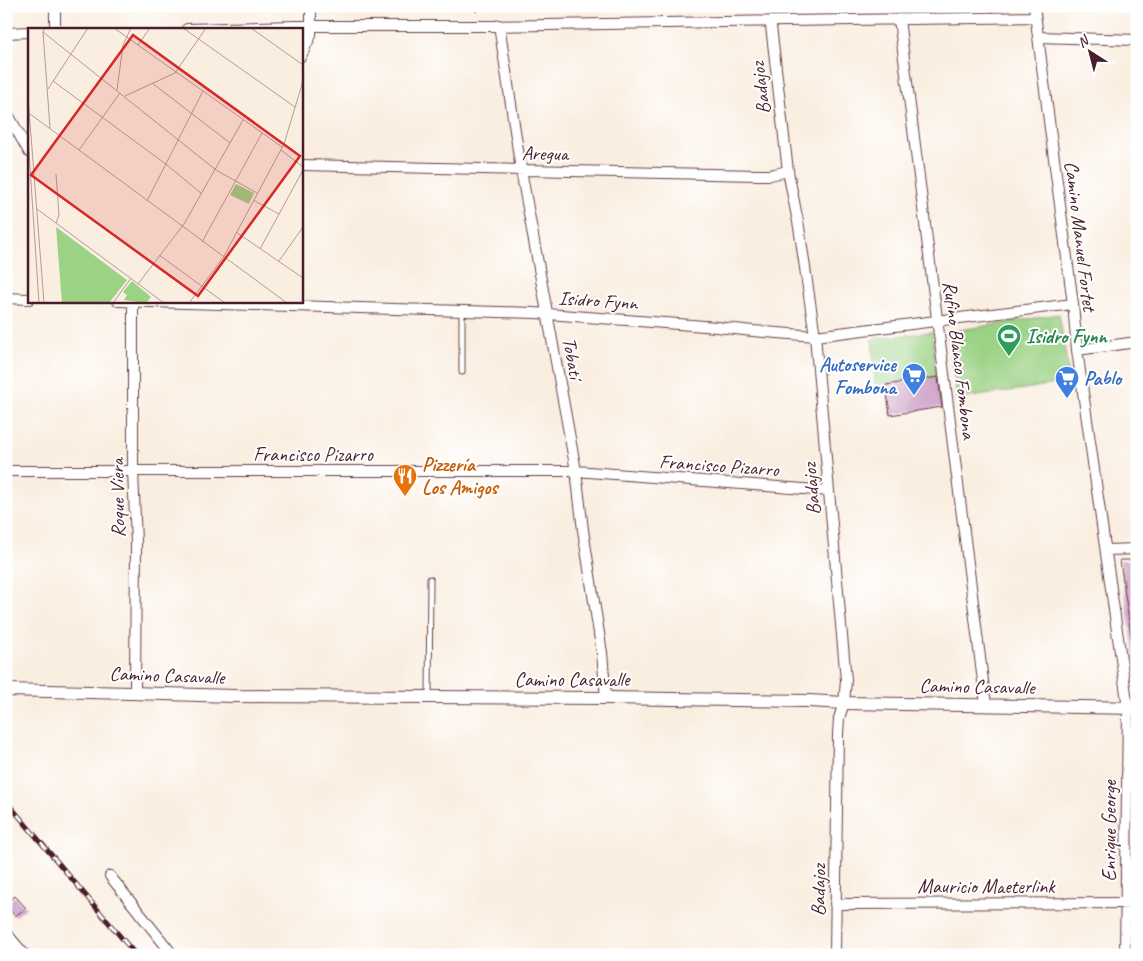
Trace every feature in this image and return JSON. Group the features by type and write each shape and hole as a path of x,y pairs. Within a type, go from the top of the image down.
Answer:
{"main road":[{"path":"6,936 22,955"}],"street":[{"path":"55,6 55,28"},
{"path":"302,54 311,35 311,6"},
{"name":"Camino Manuel Fortet","path":"1034,6 1073,304 1077,350 1106,550 1132,708"},
{"path":"249,28 1035,17"},
{"name":"Rufino Blanco Fombona","path":"900,19 986,705"},
{"name":"Badajoz","path":"772,22 788,171 815,336 846,680 838,734 835,955"},
{"name":"Tobatí","path":"499,25 521,170 576,471 602,653 606,698"},
{"path":"6,33 28,32"},
{"path":"1038,37 1137,40"},
{"path":"6,111 28,150"},
{"name":"Aregua","path":"302,165 757,175 770,175 788,171"},
{"path":"6,298 28,298"},
{"name":"Isidro Fynn","path":"133,302 548,314 815,336 1073,304"},
{"name":"Roque Viera","path":"133,302 133,471 136,542 135,693"},
{"path":"1077,350 1137,342"},
{"name":"Francisco Pizarro","path":"6,471 576,471 828,491"},
{"path":"1106,550 1137,550"},
{"name":"Camino Casavalle","path":"6,690 234,696 606,698 1132,708"},
{"name":"Enrique George","path":"1125,955 1131,903 1132,708"},
{"path":"110,876 173,955"},
{"name":"Mauricio Maeterlink","path":"835,904 1131,903"}],"lane":[{"path":"462,311 462,372"},
{"path":"430,579 430,697"}],"green space":[{"name":"Isidro Fynn","path":"1059,314 1070,382 957,399 948,332"},
{"path":"932,332 936,377 875,384 872,339"}],"building":[{"name":"Autoservice Fombona","path":"938,377 942,407 890,415 886,385"},
{"path":"1120,560 1137,560 1137,670 1136,670"},
{"path":"15,896 26,908 15,916 6,903"}],"railway":[{"path":"6,801 136,955"}],"place":[{"name":"Isidro Fynn","path":"1009,357"},
{"name":"Autoservice Fombona","path":"914,396"},
{"name":"Pablo","path":"1067,399"},
{"name":"Pizzería Los Amigos","path":"405,497"}]}
